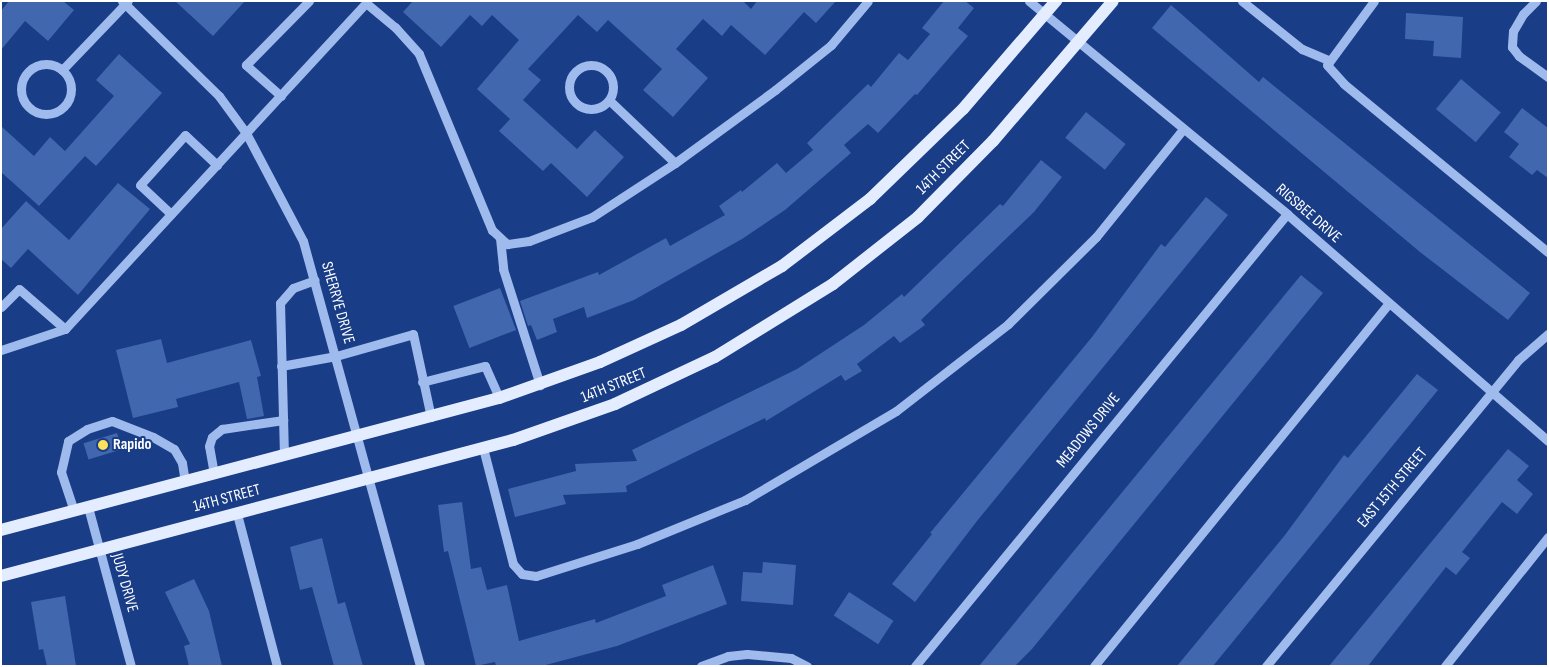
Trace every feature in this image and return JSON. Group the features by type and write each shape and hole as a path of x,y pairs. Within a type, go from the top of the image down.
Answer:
{"main road":[{"name":"14TH STREET","path":"1,530 499,398 540,385 681,324 748,288 811,245 870,199 921,152 1056,1"},
{"name":"14TH STREET","path":"1,576 483,448 590,414 664,383 746,341 834,284 897,235 950,186 1078,43 1113,1"}],"street":[{"path":"281,96 246,65 309,1"},
{"path":"1,350 65,329 366,2 419,54 492,230 507,244 529,241 592,217 674,163 775,90 831,45 868,1"},
{"name":"RIGSBEE DRIVE","path":"1029,1 1287,214 1490,394 1548,440"},
{"path":"1242,1 1302,50 1330,61"},
{"path":"1374,1 1327,65 1344,84 1548,252"},
{"path":"1536,1 1523,14 1513,32 1512,47 1519,56 1548,77"},
{"path":"62,70 125,2"},
{"name":"SHERRYE DRIVE","path":"125,2 200,76 246,133 287,206 315,280 420,666"},
{"path":"46,64 62,70 70,84 68,100 63,107 48,114 32,110 22,98 25,74 38,65 46,64"},
{"path":"589,65 603,68 612,79 609,100 597,108 577,104 569,91 572,77 589,65"},
{"path":"609,100 674,163"},
{"path":"483,448 513,564 522,574 536,576 637,544 745,500 896,411 1008,324 1096,237 1183,129"},
{"path":"171,214 140,185 185,135 217,165"},
{"name":"MEADOWS DRIVE","path":"915,666 1287,214"},
{"path":"500,238 502,269 540,385"},
{"path":"284,455 280,303 292,288 315,280"},
{"path":"1,308 19,289 65,329"},
{"path":"1094,666 1388,304"},
{"path":"282,366 336,356 413,334 431,417"},
{"name":"EAST 15TH STREET","path":"1266,666 1518,360 1548,334"},
{"path":"422,382 486,366 499,398"},
{"path":"214,474 209,446 212,437 222,429 283,420"},
{"path":"74,511 62,472 68,441 87,428 112,421 153,437 174,449 182,463 186,482"},
{"name":"JUDY DRIVE","path":"88,507 131,666"},
{"path":"236,514 277,666"},
{"path":"1445,666 1548,537"},
{"path":"701,666 728,656 748,654 791,658 808,666"}],"building":[{"path":"9,1 63,1 74,10 48,41 25,21 1,50 1,11"},
{"path":"175,1 245,1 213,36"},
{"path":"413,1 743,1 751,9 757,1 836,1 816,23 804,12 765,55 731,25 722,36 703,19 676,49 708,78 673,117 643,90 662,69 608,20 597,32 578,15 528,69 541,80 523,100 577,149 595,130 624,157 587,197 551,163 543,171 499,131 510,119 477,89 519,40 492,15 482,26 470,15 441,47 403,12"},
{"path":"944,1 965,1 974,8 958,28 968,36 917,95 915,94 878,133 868,124 844,145 851,153 785,210 742,239 634,300 587,318 584,307 553,319 557,332 537,340 531,325 528,326 520,301 598,272 599,275 666,238 670,246 725,215 719,206 741,190 742,192 777,163 786,173 813,150 807,143 868,84 871,87 899,53 908,60 930,34 922,28"},
{"path":"1171,5 1259,82 1263,77 1530,293 1508,320 1420,252 1152,28"},
{"path":"1406,13 1463,17 1461,58 1433,56 1434,41 1405,39"},
{"path":"119,54 162,93 96,166 85,156 39,206 1,172 1,126 34,156 50,137 65,151 114,96 96,80"},
{"path":"1461,79 1501,112 1476,142 1436,109"},
{"path":"1522,108 1548,128 1548,178 1537,170 1532,175 1509,157 1519,144 1504,132"},
{"path":"1086,112 1126,144 1105,170 1065,138"},
{"path":"1041,160 1062,177 1034,212 921,320 925,325 900,343 894,336 857,364 862,371 845,381 841,375 766,421 765,418 626,486 627,492 563,495 566,504 515,517 508,489 576,471 575,464 637,461 632,450 797,369 864,325 902,294 904,297 1000,204 1003,206"},
{"path":"118,183 150,209 78,295 28,249 11,268 1,259 1,229 26,201 69,240"},
{"path":"1206,197 1228,215 977,521 915,602 892,584 932,534 930,533 1092,337 1161,244 1165,247"},
{"path":"1301,275 1323,293 1032,649 1015,666 979,666"},
{"path":"500,288 516,330 469,348 453,306"},
{"path":"161,339 167,363 251,340 261,376 257,377 264,416 247,419 239,382 176,399 178,407 133,418 116,350"},
{"path":"1417,374 1438,390 1213,666 1177,666 1285,535 1344,455 1348,458"},
{"name":"Rapido","path":"117,433 122,449 88,459 84,443"},
{"path":"1508,449 1529,466 1517,480 1533,494 1517,514 1502,502 1462,552 1470,558 1456,575 1446,567 1368,666 1329,666"},
{"path":"462,502 471,569 481,567 487,590 507,585 519,641 595,619 596,623 666,596 662,585 713,565 727,604 617,646 542,666 496,666 495,662 476,666 448,551 444,552 438,505"},
{"path":"322,538 338,604 345,602 363,666 334,666 312,587 300,590 290,547"},
{"path":"763,562 796,565 793,605 741,601 743,572 762,573"},
{"path":"194,579 209,611 222,666 189,666 184,646 190,644 165,592"},
{"path":"849,592 893,621 878,644 834,615"},
{"path":"65,596 76,666 47,666 43,649 39,650 31,602"}],"place":[{"name":"Rapido","path":"103,445"}]}
